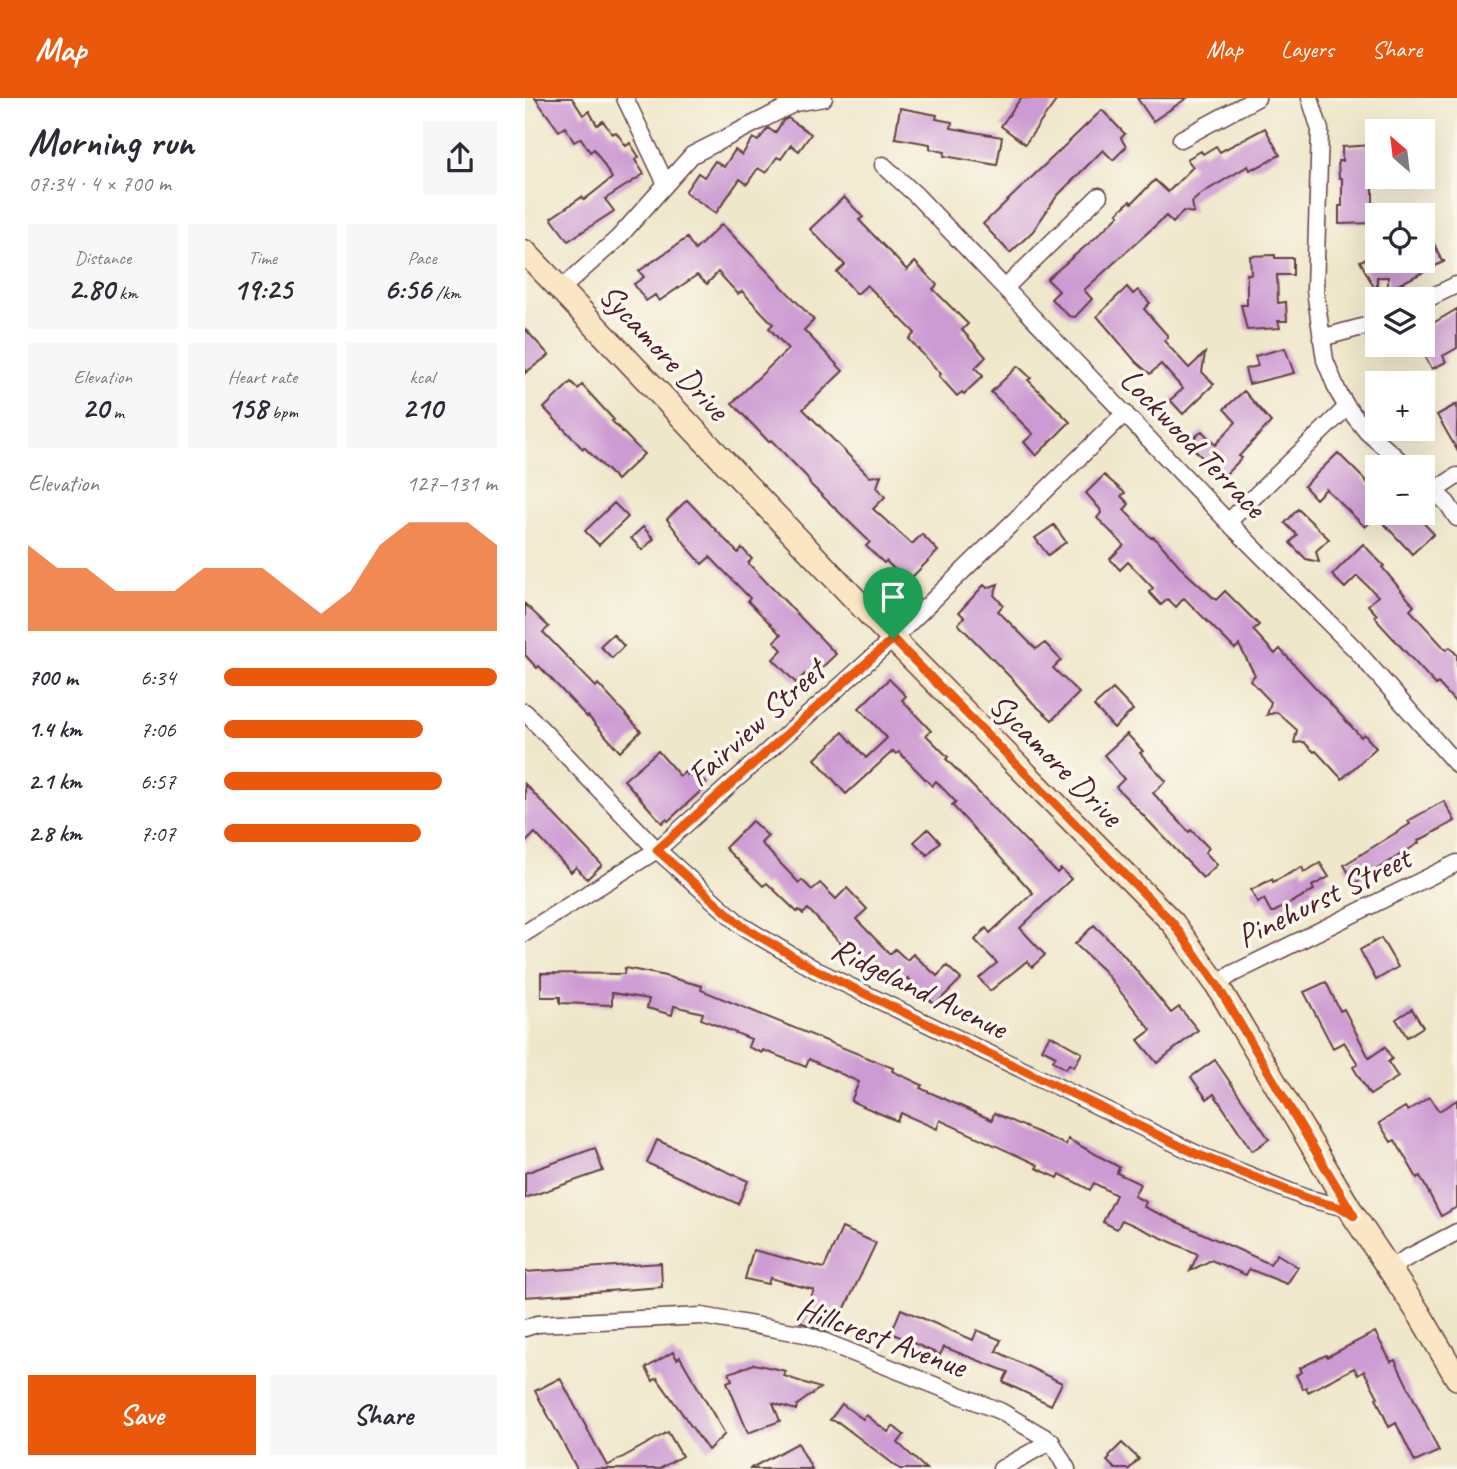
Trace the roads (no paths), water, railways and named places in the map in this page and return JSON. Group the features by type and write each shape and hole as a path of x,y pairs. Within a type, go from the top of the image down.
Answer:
{"street":[{"path":"625,98 666,184"},
{"path":"561,289 618,238 692,155 786,103 824,98"},
{"path":"1181,139 1257,98"},
{"path":"1310,98 1320,130 1315,290 1321,338 1332,378 1347,408 1367,432 1393,455"},
{"name":"Lockwood Terrace","path":"883,165 1006,287 1228,522 1355,649 1457,765"},
{"path":"1006,287 1099,196"},
{"name":"Sycamore Drive","path":"525,252 893,639 1173,923 1217,985 1354,1216 1420,1315 1457,1378"},
{"path":"1435,295 1455,285"},
{"path":"1321,338 1365,326"},
{"path":"1228,522 1347,408"},
{"name":"Fairview Street","path":"525,933 657,850 893,639 1125,413"},
{"path":"1435,484 1457,476"},
{"path":"1435,492 1447,503 1457,518"},
{"name":"Ridgeland Avenue","path":"525,712 657,850 742,926 816,970 1199,1155 1306,1198 1342,1208 1354,1216"},
{"name":"Pinehurst Street","path":"1217,985 1232,974 1457,863"},
{"path":"1389,1270 1457,1232"},
{"name":"Hillcrest Avenue","path":"525,1328 537,1324 702,1316 805,1334 1000,1411 1051,1441 1067,1469"},
{"path":"1001,1469 1051,1441"}]}
